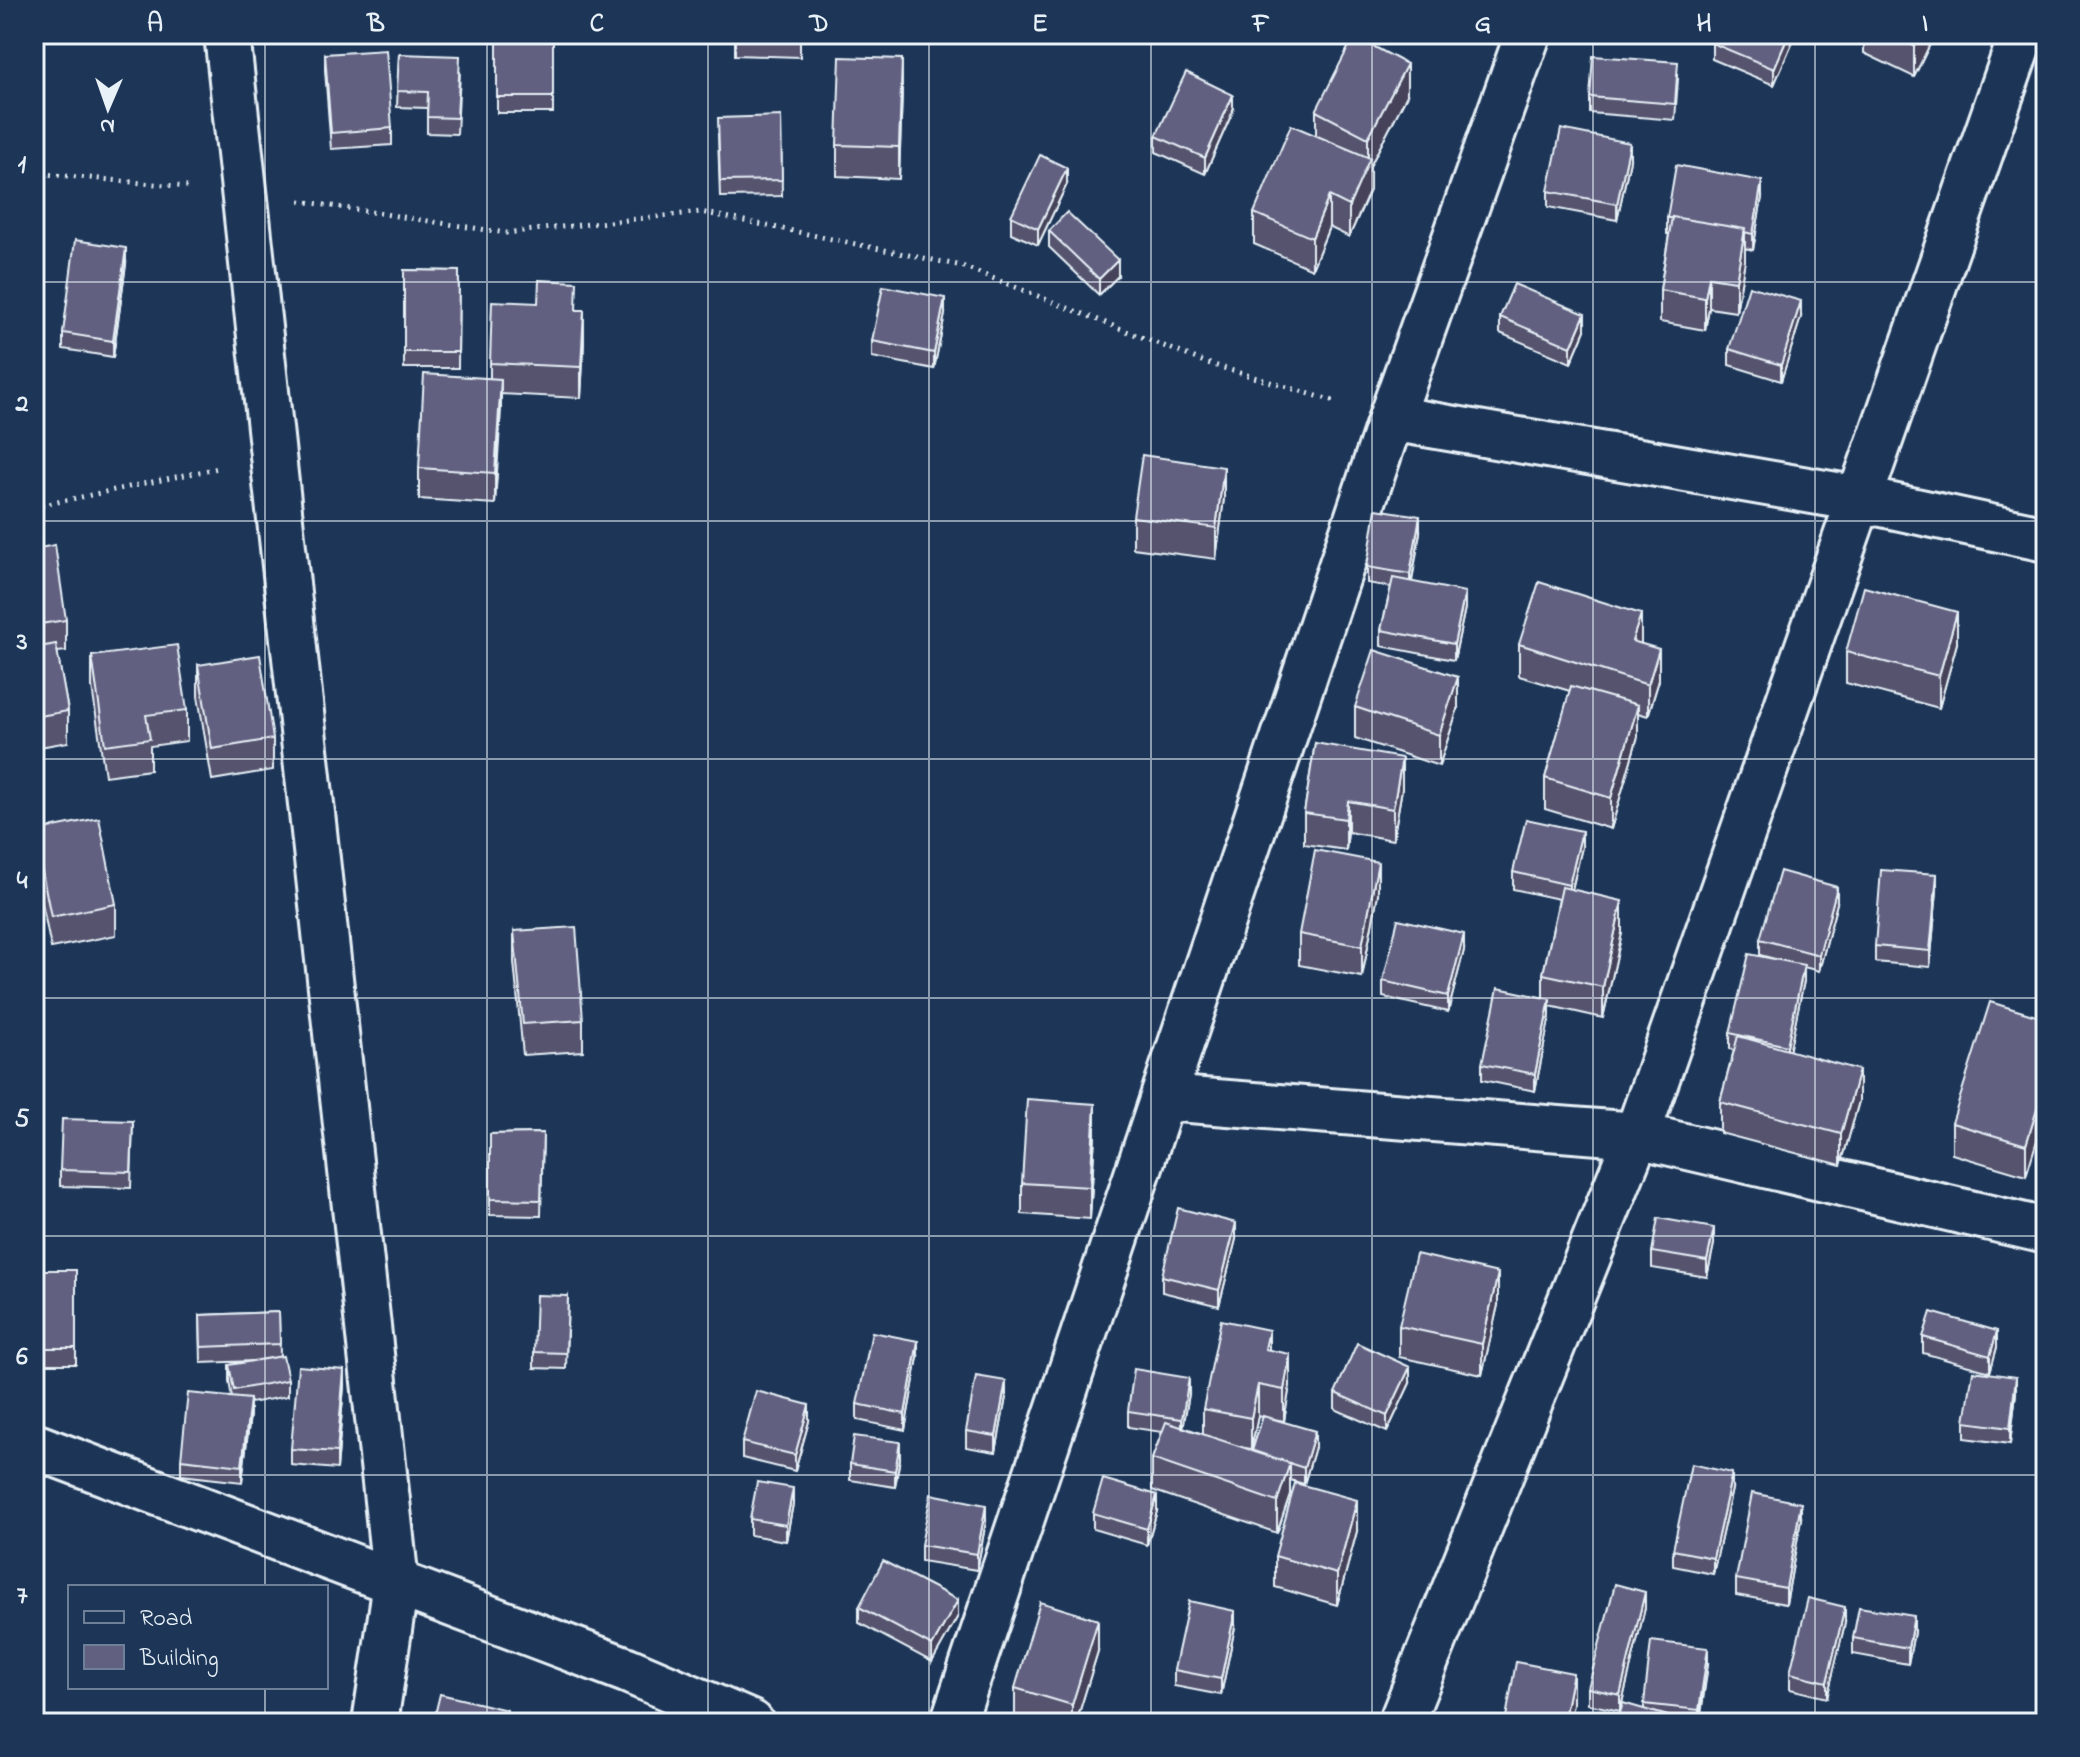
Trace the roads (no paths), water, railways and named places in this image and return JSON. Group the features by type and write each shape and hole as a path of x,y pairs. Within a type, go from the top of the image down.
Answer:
{"street":[{"path":"227,34 396,1583 375,1723"},
{"path":"953,1723 1391,418 1528,34"},
{"path":"1401,1723 1637,1135 2022,34"},
{"path":"1391,418 1859,499 2046,539"},
{"path":"1164,1098 1637,1135 2046,1231"},
{"path":"34,1446 627,1670 751,1723"}]}
